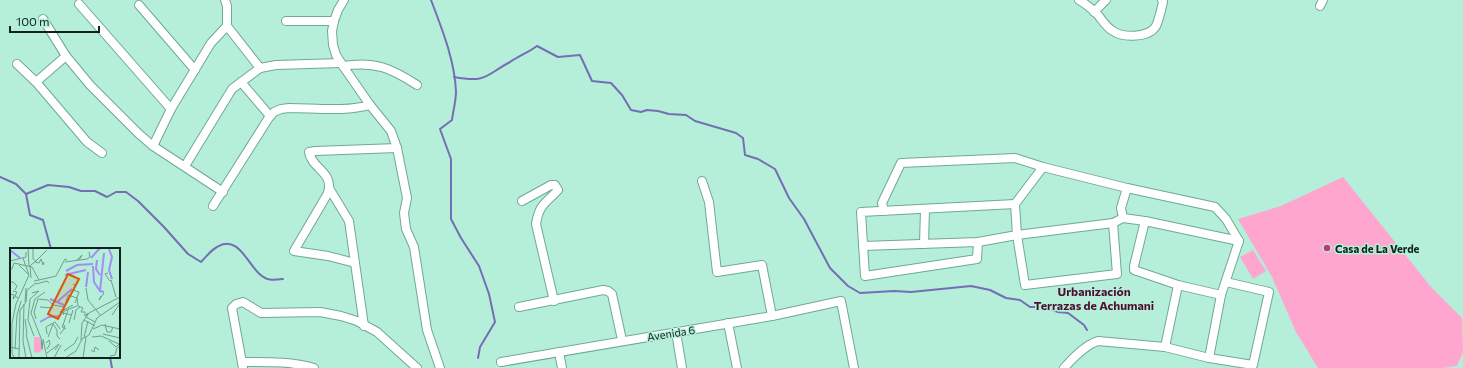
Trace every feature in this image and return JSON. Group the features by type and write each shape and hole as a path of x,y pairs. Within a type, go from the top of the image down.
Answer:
{"street":[{"path":"225,0 227,6 227,26 260,68"},
{"path":"344,0 334,21 332,31 333,45 336,55 342,64 370,105 391,131 397,148 407,198 404,213 406,229 414,247 427,330 440,368"},
{"path":"1078,0 1087,5 1099,16 1104,24 1114,32 1130,36 1147,34 1156,27 1163,2 1162,0"},
{"path":"1094,12 1106,0"},
{"path":"79,4 171,109"},
{"path":"139,5 195,70"},
{"path":"43,19 66,56 90,85 139,134 153,146 223,192"},
{"path":"286,21 334,21"},
{"path":"153,146 171,109 211,43 227,26"},
{"path":"36,82 66,56"},
{"path":"17,64 36,82 87,142 102,153"},
{"path":"185,166 232,89 260,68 276,65 358,64 382,66 417,85"},
{"path":"241,82 270,116"},
{"path":"213,206 223,192 259,131 274,112 289,108 359,108 370,105"},
{"path":"355,263 328,256 294,251 328,193 330,183 328,178 310,157 309,152 397,148"},
{"path":"884,211 882,203 901,163 1015,158 1043,167 1127,188 1215,207 1226,219 1239,241 1221,295 1209,358"},
{"path":"1043,167 1015,204 1017,235 1025,285 1117,274 1113,223"},
{"path":"702,181 709,202 717,272 762,265 772,316"},
{"path":"522,200 550,185 555,185 558,190 542,206 537,215 536,224 554,301"},
{"path":"329,188 349,221 364,326"},
{"path":"1123,218 1121,208 1127,188"},
{"path":"978,242 977,259 865,276 860,212 1015,204"},
{"path":"924,244 925,209"},
{"path":"863,246 978,242 1017,235 1113,223 1123,218 1145,221 1239,241"},
{"path":"1145,221 1134,270 1178,285 1221,295"},
{"path":"1064,368 1072,359 1092,343 1098,341 1165,347 1209,358 1253,365 1269,292 1226,282"},
{"path":"1165,347 1178,285"},
{"path":"519,307 608,290 612,294 622,340"},
{"name":"Avenida 6","path":"501,362 622,340 772,316 841,301 854,368"},
{"path":"314,368 305,365 277,362 243,365 232,308 236,304 244,302 261,312 320,312 341,316 377,332 417,368"},
{"path":"728,323 737,368"},
{"path":"676,332 682,368"},
{"path":"559,352 562,368"}],"shaded area":[{"name":"Casa de La Verde","path":"1343,177 1431,287 1462,318 1463,352 1457,366 1443,368 1318,368 1296,332 1272,277 1238,219 1281,206"},
{"path":"1253,250 1266,271 1253,279 1240,257"}],"waterway":[{"path":"431,0 451,57 455,80 456,95 452,120 440,129 451,159 451,219 479,266 489,294 495,322 480,347 478,358"},
{"path":"454,77 465,79 479,79 485,77 537,46 558,57 580,55 592,81 611,83 622,95 631,110 641,112 647,110 686,115 695,121 736,133 743,138 745,155 758,159 775,169 789,198 804,219 830,268 848,286 860,293 894,291 911,292 971,286 990,290 1006,298 1020,300 1030,307 1044,307 1058,312 1068,313 1084,325 1087,330"},
{"path":"0,177 16,184 26,194 30,215 43,220 51,248"},
{"path":"26,194 48,185 69,187 81,191 95,191 107,197 116,192 126,192 138,201 188,254 201,262 217,247 225,244 231,244 243,253 257,272 264,278 272,280 283,279"},
{"path":"110,358 112,368"}],"place":[{"name":"Casa de La Verde","path":"1327,248"}],"district":[{"name":"Urbanización Terrazas de Achumani","path":"1094,298"}]}
